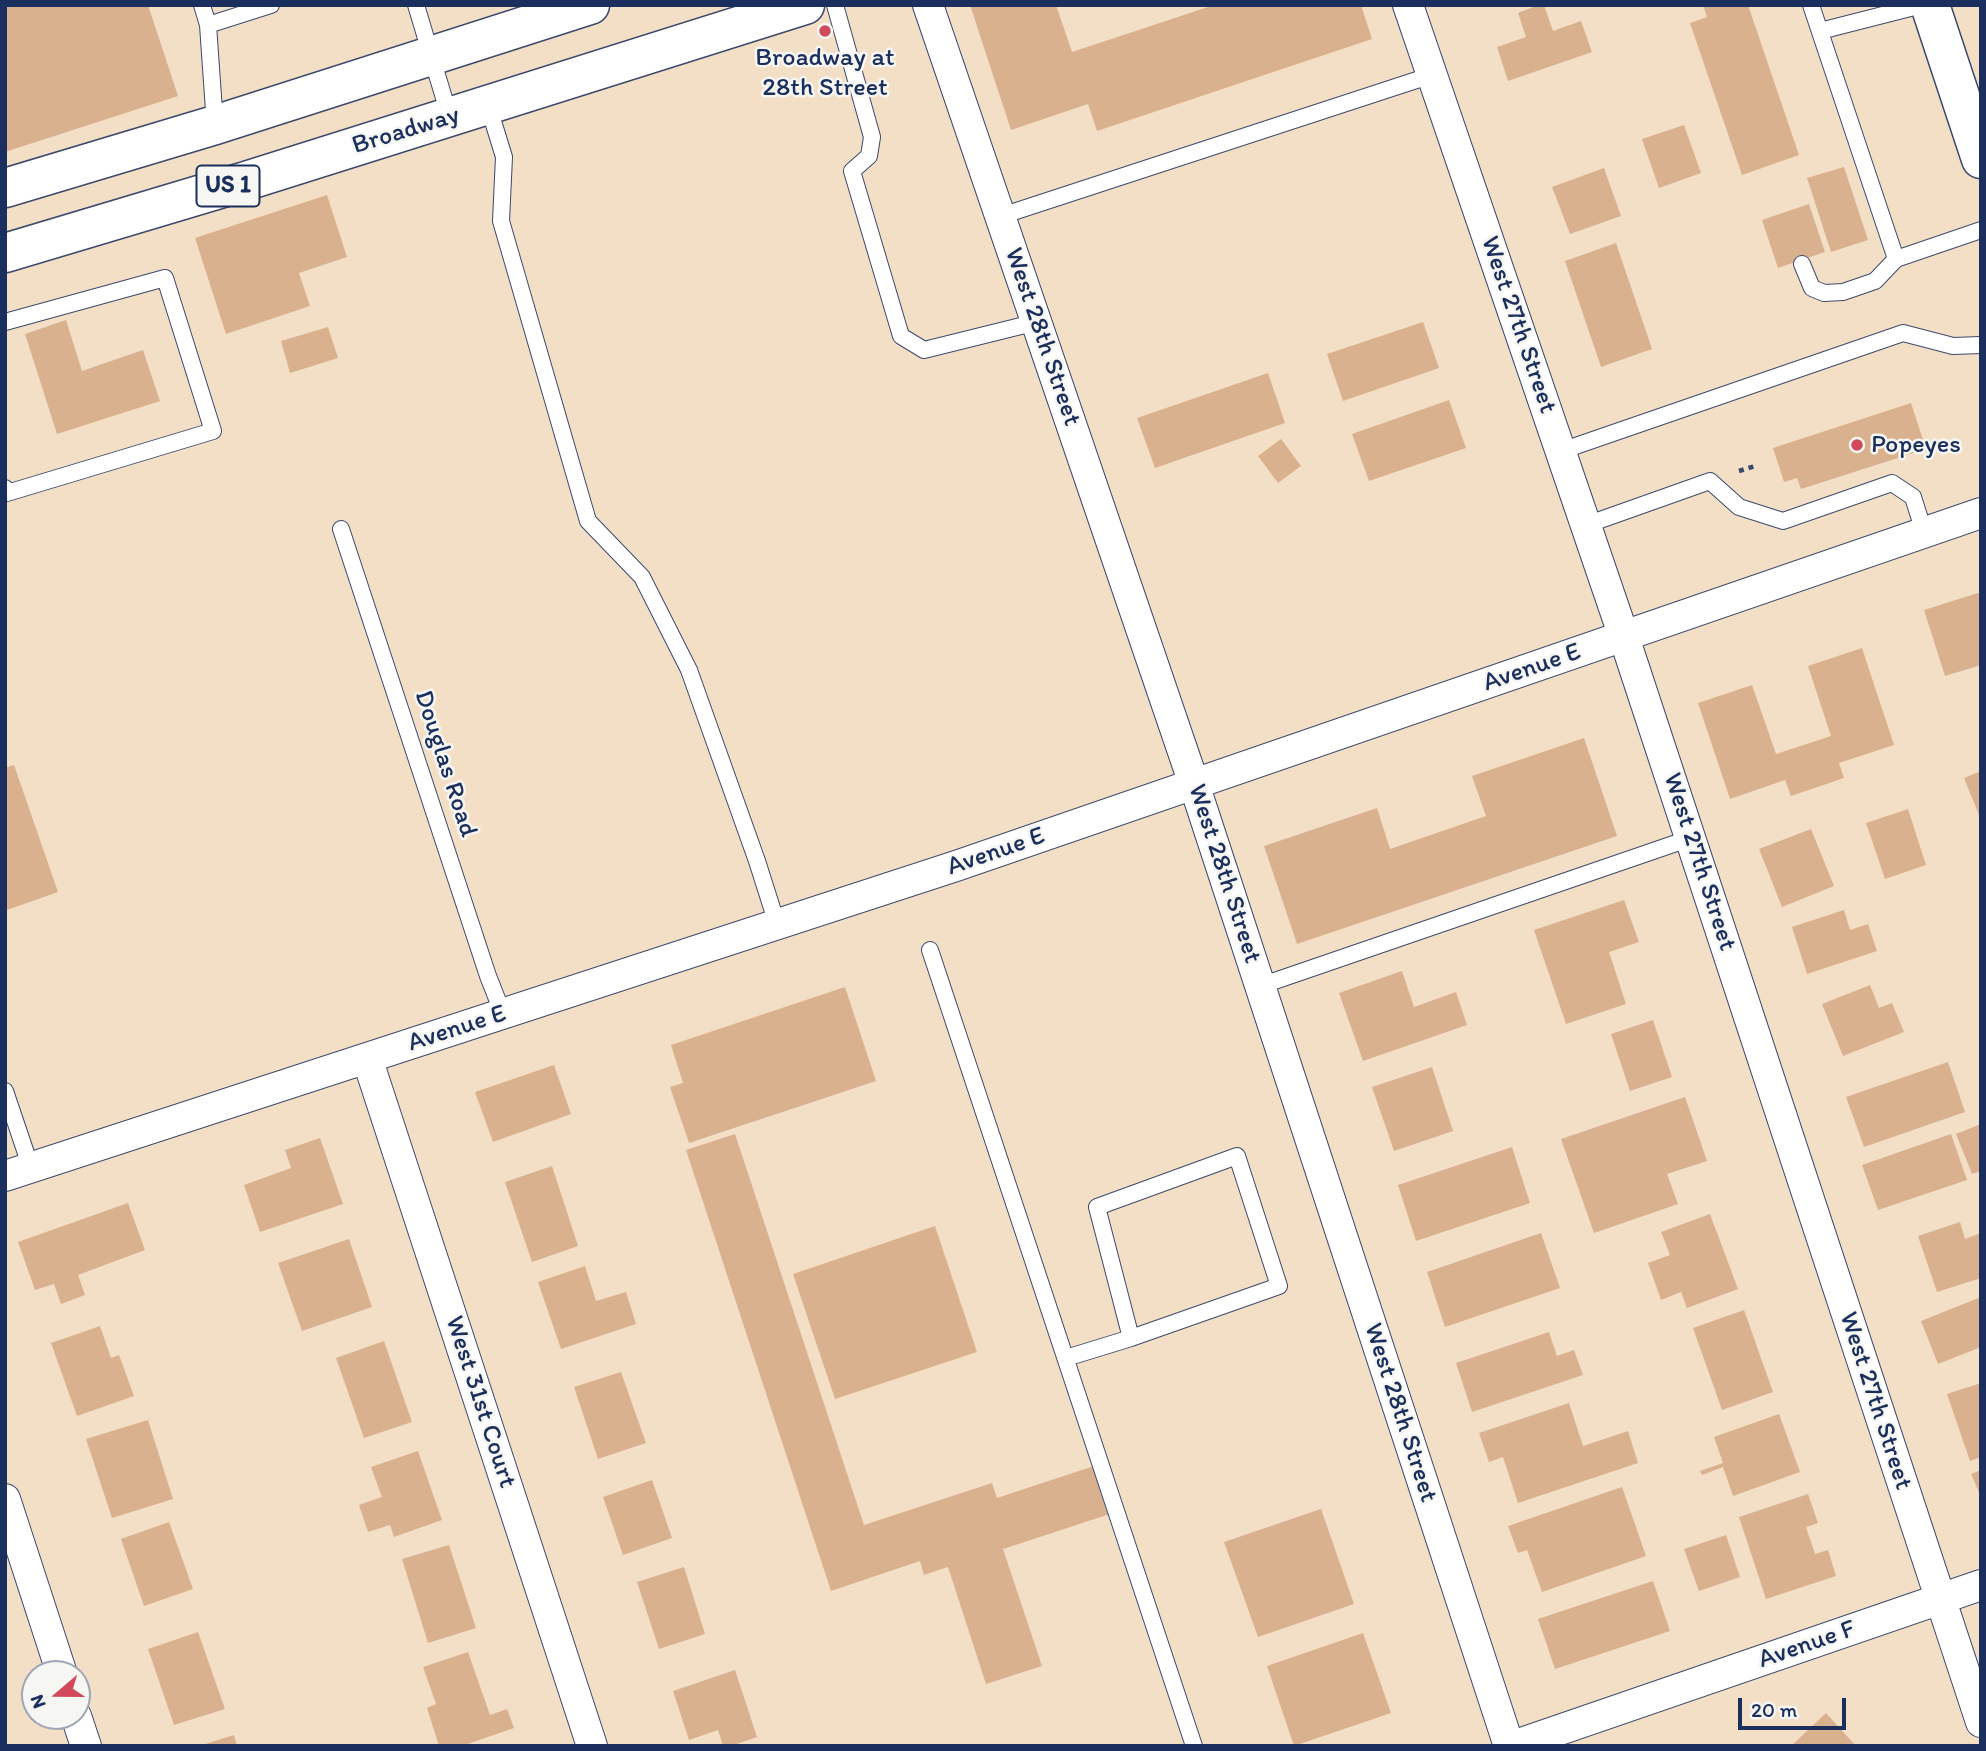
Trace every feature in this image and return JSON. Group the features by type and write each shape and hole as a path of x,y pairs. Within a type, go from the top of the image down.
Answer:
{"main road":[{"name":"US 1","path":"5,188 215,125 590,5"},
{"name":"Broadway","path":"5,253 488,106 736,18 805,5"},
{"path":"1930,5 1981,159"}],"street":[{"name":"West 28th Street","path":"928,5 1194,784 1511,1746"},
{"name":"West 27th Street","path":"1409,5 1624,636 1981,1722"},
{"name":"Avenue E","path":"18,1172 956,866 1981,513"},
{"name":"West 31st Court","path":"367,1058 592,1746"},
{"path":"5,1499 57,1660"},
{"name":"Avenue F","path":"1511,1746 1981,1585"}],"lane":[{"path":"202,5 208,24 215,125"},
{"path":"208,24 271,5"},
{"path":"416,5 450,118"},
{"path":"835,5 872,137 869,156 852,171 901,335 924,350 1037,322"},
{"path":"1811,5 1896,259"},
{"path":"1819,31 1922,5"},
{"path":"1000,216 1432,75"},
{"path":"488,106 504,158 501,221 588,521 642,577 689,670 777,925"},
{"path":"1802,264 1812,288 1824,293 1843,292 1875,281 1896,259 1981,230"},
{"path":"5,322 165,278 213,431 7,493 5,488"},
{"path":"1561,452 1903,333 1953,346 1981,345"},
{"path":"1586,525 1710,481 1739,507 1783,521 1892,483 1913,497 1924,531"},
{"name":"Douglas Road","path":"341,529 488,976 503,1014"},
{"path":"1260,986 1690,838"},
{"path":"930,950 1194,1746"},
{"path":"5,1091 18,1172"},
{"path":"1066,1358 1131,1338 1279,1286 1237,1156 1097,1207 1131,1338"}],"building":[{"path":"5,5 148,5 178,96 5,152"},
{"path":"970,5 1056,5 1072,52 1214,5 1361,5 1372,39 1097,131 1088,104 1011,130"},
{"path":"1544,5 1553,31 1581,21 1592,52 1508,81 1497,47 1526,37 1518,13"},
{"path":"1703,5 1748,5 1799,155 1742,175 1690,23 1707,17"},
{"path":"1684,125 1701,173 1659,188 1642,139"},
{"path":"1844,167 1868,240 1831,252 1807,178"},
{"path":"1604,168 1621,216 1570,234 1552,187"},
{"path":"327,195 347,257 299,273 310,306 226,334 195,238"},
{"path":"1809,204 1825,252 1778,268 1762,220"},
{"path":"1616,243 1652,349 1601,367 1565,261"},
{"path":"66,320 82,371 143,350 160,401 57,434 25,334"},
{"path":"1423,322 1439,368 1343,401 1327,354"},
{"path":"328,327 338,358 290,373 281,341"},
{"path":"1268,373 1285,423 1155,468 1137,418"},
{"path":"1449,400 1466,448 1369,481 1352,434"},
{"path":"1911,403 1926,449 1801,489 1797,478 1784,482 1773,448"},
{"path":"1281,439 1301,466 1278,483 1258,456"},
{"path":"1981,592 1981,665 1945,676 1924,610"},
{"path":"1862,648 1894,745 1839,763 1844,778 1791,796 1785,780 1730,799 1698,703 1752,685 1776,754 1831,736 1808,666"},
{"path":"1584,738 1617,836 1297,944 1264,846 1377,808 1390,849 1486,816 1472,776"},
{"path":"14,765 58,892 7,910 5,768"},
{"path":"1981,771 1981,820 1964,778"},
{"path":"1908,809 1926,865 1885,879 1866,823"},
{"path":"1811,829 1834,886 1782,907 1759,849"},
{"path":"1624,900 1639,942 1609,952 1626,1004 1566,1024 1534,930"},
{"path":"1844,910 1850,930 1868,924 1877,951 1807,974 1792,927"},
{"path":"1402,971 1414,1007 1456,992 1467,1025 1363,1061 1339,993"},
{"path":"1870,985 1879,1008 1892,1003 1904,1032 1843,1056 1822,1004"},
{"path":"845,987 876,1081 689,1143 670,1087 683,1083 671,1045"},
{"path":"1653,1020 1672,1077 1630,1091 1611,1034"},
{"path":"1948,1062 1965,1112 1864,1147 1846,1097"},
{"path":"554,1065 571,1114 493,1142 475,1092"},
{"path":"1432,1067 1453,1131 1394,1151 1372,1087"},
{"path":"1685,1097 1707,1161 1667,1174 1678,1204 1594,1233 1561,1139"},
{"path":"1981,1124 1981,1171 1972,1174 1956,1134"},
{"path":"735,1134 864,1525 992,1483 997,1498 1094,1466 1110,1514 1003,1549 1042,1666 986,1684 948,1567 924,1575 920,1561 831,1591 686,1150"},
{"path":"1951,1134 1967,1180 1878,1210 1862,1165"},
{"path":"320,1138 343,1204 260,1232 244,1185 291,1168 285,1150"},
{"path":"1512,1147 1530,1203 1416,1241 1398,1185"},
{"path":"552,1166 578,1246 532,1262 505,1182"},
{"path":"128,1203 145,1250 78,1275 85,1295 61,1304 54,1284 35,1290 18,1242"},
{"path":"1710,1214 1738,1289 1687,1308 1681,1292 1661,1300 1648,1263 1670,1255 1661,1232"},
{"path":"1960,1222 1965,1239 1981,1233 1981,1278 1937,1292 1918,1236"},
{"path":"935,1226 977,1352 835,1399 793,1274"},
{"path":"1541,1233 1560,1288 1445,1327 1427,1272"},
{"path":"349,1239 372,1307 302,1331 278,1263"},
{"path":"585,1266 596,1301 626,1292 636,1324 561,1349 538,1282"},
{"path":"1981,1297 1981,1347 1938,1364 1921,1321"},
{"path":"1744,1310 1773,1392 1722,1410 1693,1328"},
{"path":"100,1326 111,1358 119,1355 134,1396 77,1416 51,1343"},
{"path":"1549,1332 1557,1356 1574,1350 1583,1375 1472,1412 1456,1363"},
{"path":"384,1341 412,1422 364,1438 336,1358"},
{"path":"621,1372 646,1443 598,1459 574,1387"},
{"path":"1981,1383 1981,1457 1970,1461 1947,1394"},
{"path":"1569,1403 1583,1446 1628,1431 1638,1463 1518,1503 1503,1457 1489,1462 1479,1433"},
{"path":"1779,1414 1800,1472 1733,1496 1723,1467 1702,1475 1700,1471 1723,1463 1714,1437"},
{"path":"148,1420 173,1499 112,1518 86,1439"},
{"path":"418,1451 442,1520 394,1537 390,1525 368,1532 359,1505 382,1497 371,1467"},
{"path":"1981,1470 1981,1497 1971,1474"},
{"path":"652,1480 672,1538 623,1555 603,1497"},
{"path":"1622,1487 1646,1556 1542,1592 1527,1550 1518,1553 1508,1526"},
{"path":"1808,1494 1818,1523 1806,1527 1815,1554 1828,1550 1836,1576 1766,1599 1739,1517"},
{"path":"1321,1509 1354,1604 1258,1637 1224,1542"},
{"path":"169,1522 193,1589 144,1606 121,1539"},
{"path":"1726,1535 1740,1577 1699,1591 1684,1549"},
{"path":"449,1545 476,1628 428,1643 402,1559"},
{"path":"684,1567 705,1634 659,1649 637,1582"},
{"path":"1653,1581 1670,1631 1555,1669 1538,1619"},
{"path":"198,1632 225,1709 174,1725 148,1649"},
{"path":"1363,1633 1391,1713 1294,1746 1267,1666"},
{"path":"468,1652 490,1715 507,1709 514,1728 462,1746 439,1746 427,1708 436,1704 423,1667"},
{"path":"735,1670 757,1737 723,1746 718,1730 689,1740 673,1691"},
{"path":"1826,1713 1856,1746 1791,1746"},
{"path":"234,1735 237,1746 202,1746 202,1745"}],"place":[{"name":"Broadway at 28th Street","path":"825,31"},
{"name":"Popeyes","path":"1857,445"}]}
